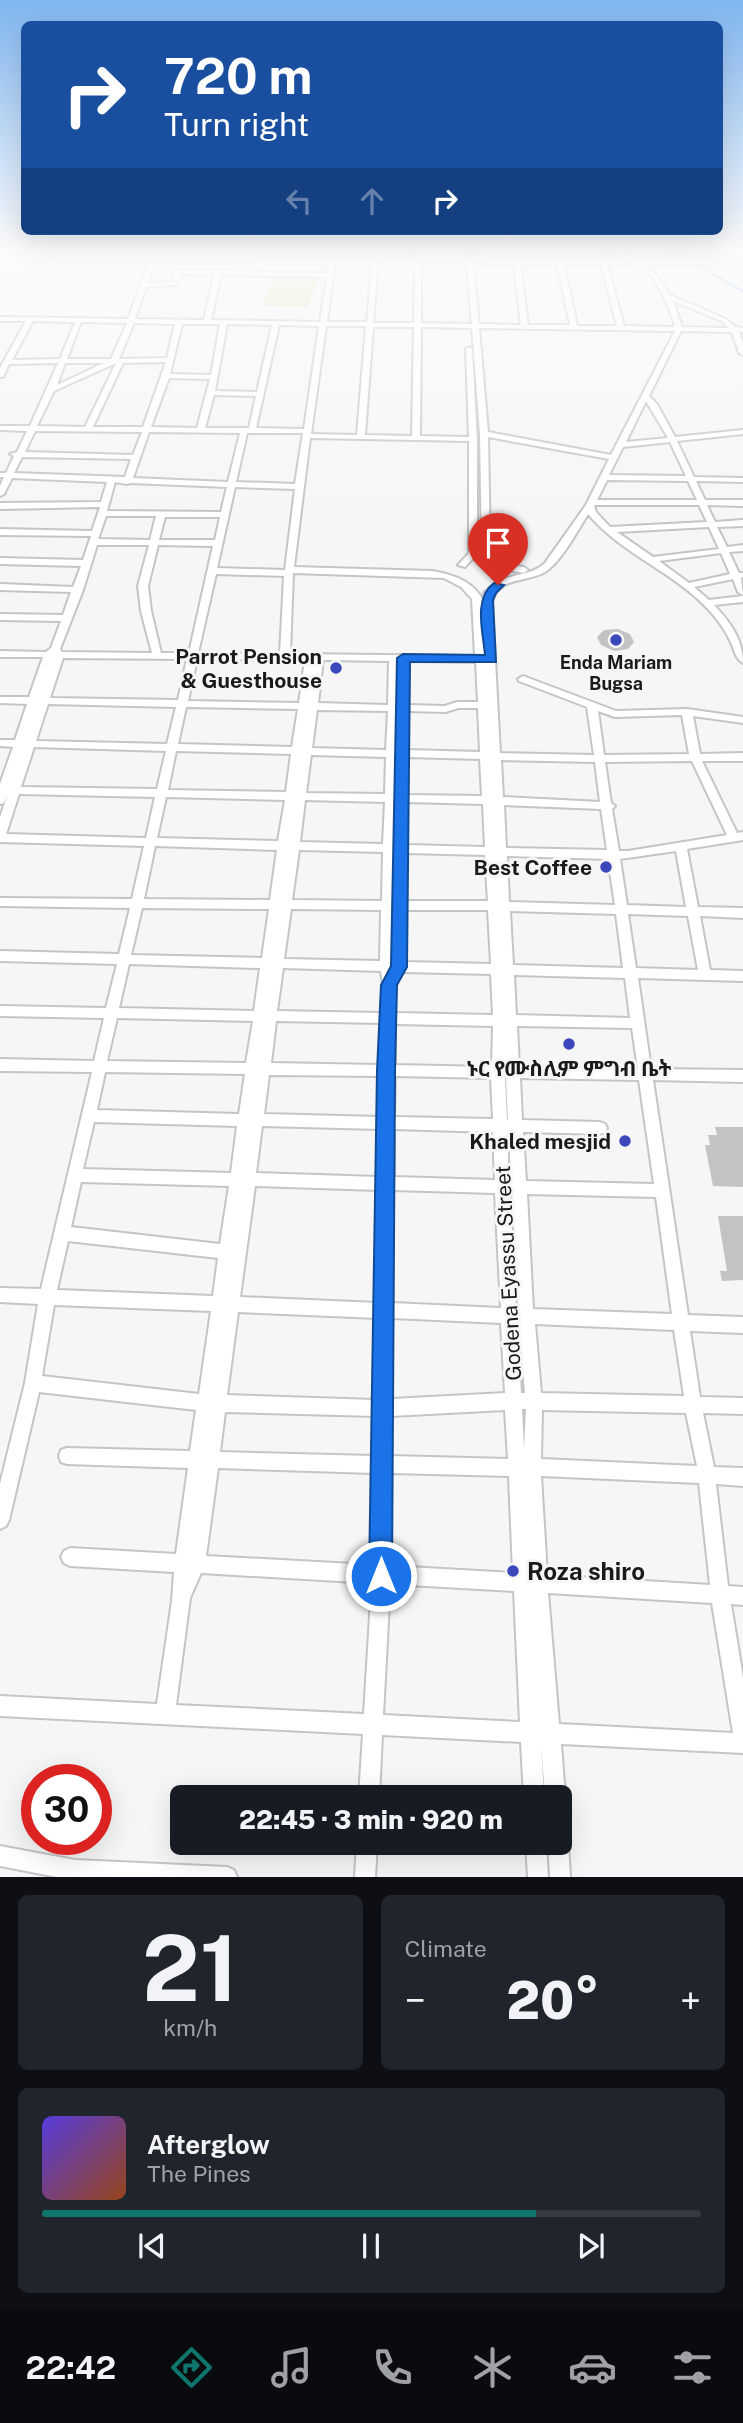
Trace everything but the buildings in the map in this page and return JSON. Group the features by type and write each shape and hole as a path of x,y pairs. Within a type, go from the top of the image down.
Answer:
{"street":[{"path":"0,375 21,336"},
{"path":"0,494 4,477 52,387 73,336"},
{"path":"88,429 124,336"},
{"path":"127,482 166,376 176,336"},
{"path":"200,430 211,393 222,336"},
{"path":"0,1520 33,1383 47,1298 232,484 261,394 273,336"},
{"path":"285,657 289,572 320,336"},
{"path":"361,437 369,336"},
{"path":"416,438 418,336"},
{"path":"472,336 475,380 484,434 486,552 494,565 503,572 505,577 500,584"},
{"path":"212,571 432,574 446,576 463,585 480,589 500,584 513,576 543,569 591,503 676,336"},
{"path":"736,336 743,353"},
{"path":"7,362 63,359 170,360"},
{"path":"52,387 113,361"},
{"path":"166,376 214,377"},
{"path":"460,567 474,554 475,380"},
{"path":"211,393 261,394"},
{"path":"645,396 653,404 673,440 723,550 739,575 743,592"},
{"path":"0,428 248,431 473,439"},
{"path":"620,445 743,432"},
{"path":"484,434 614,458"},
{"path":"16,454 136,457"},
{"path":"91,480 97,457"},
{"path":"4,477 299,487"},
{"path":"603,477 743,480"},
{"path":"111,481 78,590 24,744 4,792 0,836 615,855 738,837 695,757 687,712"},
{"path":"473,489 484,489"},
{"path":"591,503 743,503"},
{"path":"591,503 592,513 606,529 706,603 738,637 743,660"},
{"path":"0,506 226,515"},
{"path":"157,655 143,586 156,542 160,514"},
{"path":"575,528 588,525 606,529 743,523"},
{"path":"0,532 156,542 219,543"},
{"path":"650,560 743,548"},
{"path":"432,574 480,562 514,570 527,569 545,562 557,552"},
{"path":"0,561 87,563"},
{"name":"Godena Eyassu Street","path":"460,567 455,576 477,599 485,659 506,1020 514,1073 519,1187 519,1316 515,1401 524,1467 540,1732 535,1785"},
{"path":"686,586 739,575"},
{"name":"Godena Eyassu Street","path":"491,755 481,705 487,600 491,591 500,584"},
{"path":"0,587 78,590"},
{"path":"706,603 743,598"},
{"path":"0,617 66,618"},
{"path":"0,653 485,659"},
{"path":"165,1713 204,1460 314,657"},
{"path":"370,1785 381,1576 386,1071 394,904 399,658"},
{"path":"523,680 615,714 687,712 743,720"},
{"path":"0,700 446,709 457,705 481,705"},
{"path":"592,707 693,1405 706,1476 720,1595 743,1735"},
{"path":"0,743 600,759 743,757"},
{"path":"4,792 493,800 608,806"},
{"path":"681,847 705,975"},
{"path":"0,902 394,904 622,908 743,914"},
{"path":"0,956 743,976"},
{"path":"0,1011 638,1023"},
{"name":"Godena Eyassu Street","path":"506,1020 498,1072 502,1186 519,1316 534,1401 524,1467"},
{"path":"0,1065 743,1076"},
{"path":"89,1116 600,1128"},
{"path":"75,1175 662,1191"},
{"path":"225,1305 226,1252 243,1180"},
{"path":"62,1233 226,1252"},
{"path":"0,1295 743,1325"},
{"path":"33,1383 212,1403 382,1408 515,1401 743,1406"},
{"path":"67,1456 524,1467 743,1477"},
{"path":"71,1557 743,1596"},
{"path":"0,1706 743,1743"},
{"path":"540,1732 552,1785"},
{"path":"365,1877 366,1855"},
{"path":"537,1855 538,1877"},
{"path":"559,1855 560,1877"},
{"path":"0,1856 74,1873 223,1877"}],"place":[{"name":"Enda Mariam Bugsa","path":"616,640"},
{"name":"Parrot Pension & Guesthouse","path":"336,668"},
{"name":"Best Coffee","path":"606,867"},
{"name":"ኑር የሙስሊም ምግብ ቤት","path":"569,1044"},
{"name":"Khaled mesjid","path":"625,1141"},
{"name":"Roza shiro","path":"513,1571"}],"route":[{"path":"381,1576 386,1071 389,985 399,967 403,658 491,659 487,600 489,593 498,585"}]}
